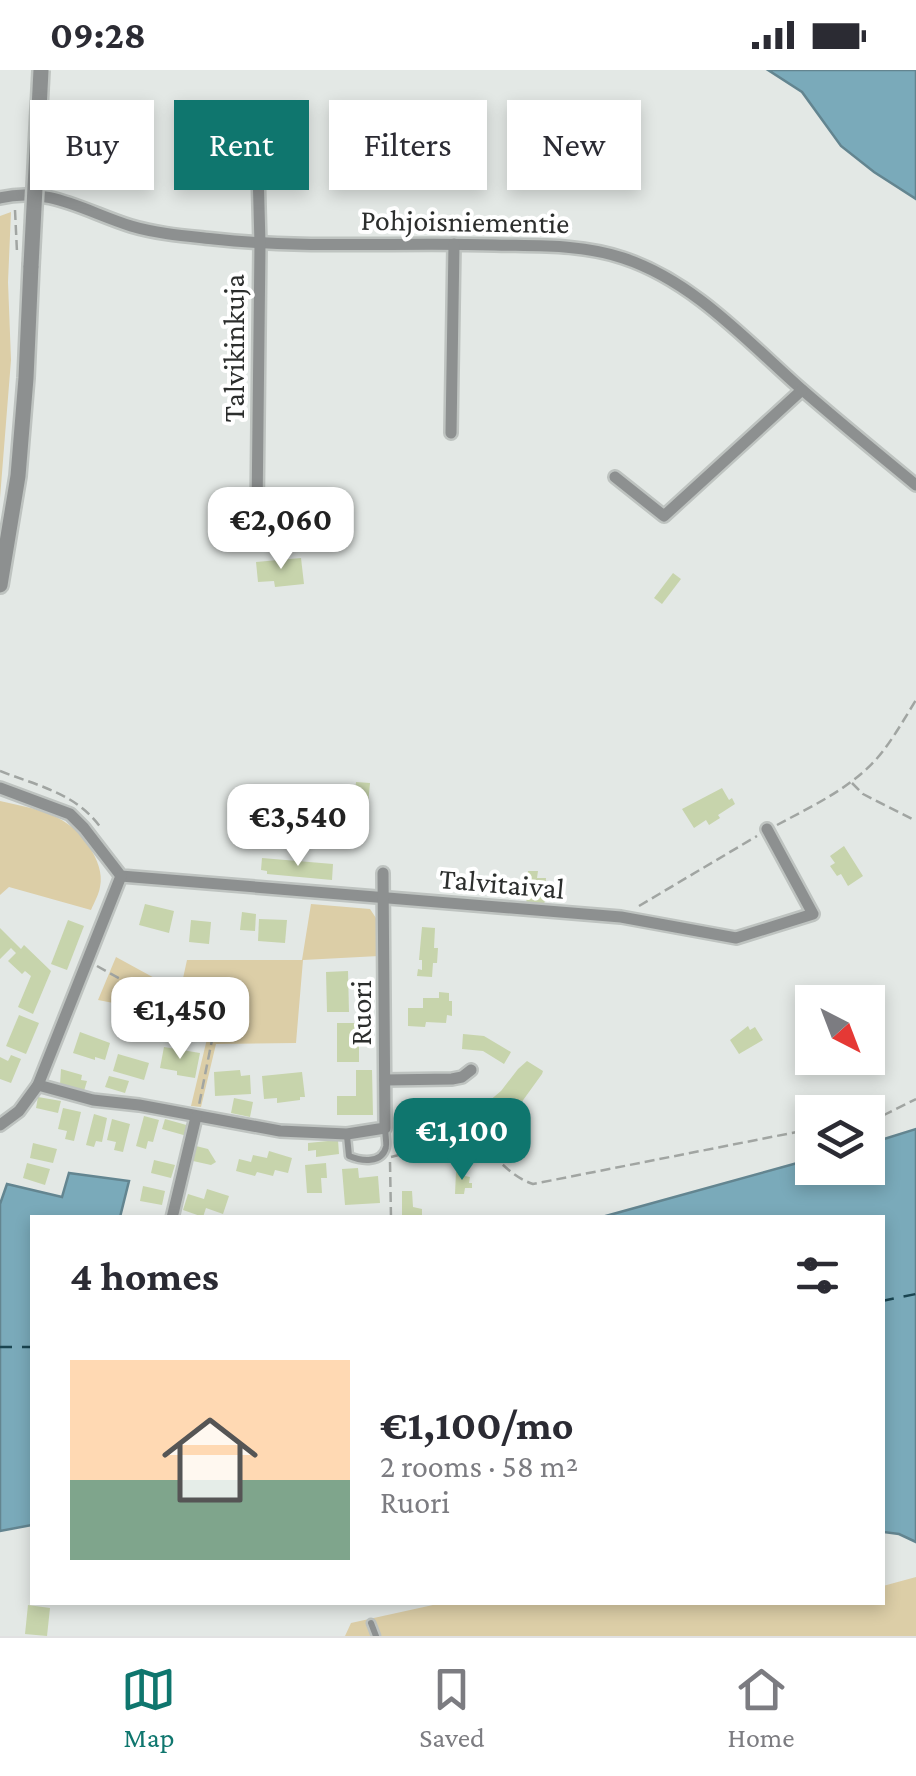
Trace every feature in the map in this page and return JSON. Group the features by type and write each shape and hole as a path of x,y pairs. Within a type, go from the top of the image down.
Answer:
{"street":[{"path":"0,584 18,476 26,378 24,264 41,70"},
{"name":"Talvikinkuja","path":"257,512 259,190"},
{"name":"Pohjoisniementie","path":"0,198 31,194 56,198 158,233 260,244 575,247 624,258 667,277 709,307 916,485"},
{"path":"451,433 454,244"},
{"path":"615,477 664,516 802,390"},
{"path":"257,492 305,516"},
{"path":"0,788 70,814 121,876 38,1085 19,1111 0,1124"},
{"name":"Talvitaival","path":"121,876 621,917 736,938 813,914 768,829"},
{"name":"Ruori","path":"383,873 385,1128"},
{"path":"385,1080 462,1077 472,1070"},
{"path":"38,1085 94,1100 280,1132 347,1134 385,1128"},
{"path":"173,1215 196,1117"}],"lane":[{"path":"347,1134 347,1151 354,1159 371,1160 383,1153 385,1128"},
{"path":"372,1623 376,1636"}],"path":[{"path":"15,206 24,264"},
{"path":"621,917 851,782 885,750 916,700"},
{"path":"0,772 76,801 100,828"},
{"path":"851,782 864,794 916,821"},
{"path":"88,960 176,1005 214,1012 216,1025 196,1117"},
{"path":"885,1114 916,1100"},
{"path":"390,1157 422,1149 484,1147 520,1180 533,1184 795,1132"},
{"path":"386,1146 390,1157 391,1215"}],"shaded area":[{"path":"11,212 11,360 0,498 0,216"},
{"path":"0,801 51,815 82,837 95,857 101,877 91,910 9,887 0,895"},
{"path":"311,904 370,909 376,918 379,956 303,960 296,1043 216,1044 201,1107 191,1106 211,1022 98,1000 116,957 180,992 187,960 302,960"},
{"path":"916,1577 916,1636 345,1636 351,1623 433,1605 885,1605 885,1585"}],"water":[{"path":"768,70 916,70 916,199 841,146 802,92"},
{"path":"916,1129 916,1542 885,1532 885,1215 609,1215 795,1164 795,1185 885,1185 885,1139"},
{"path":"69,1173 129,1181 120,1215 30,1215 30,1525 0,1531 0,1204 7,1184 62,1197"}],"building":[{"path":"301,558 304,584 275,587 274,581 258,582 256,562"},
{"path":"673,573 681,579 662,604 654,598"},
{"path":"356,782 370,783 367,815 361,815 359,838 343,836 346,812 353,813"},
{"path":"722,788 735,804 709,825 706,820 694,828 682,809"},
{"path":"844,846 863,876 848,886 830,866 835,863 830,856"},
{"path":"262,858 333,864 332,880 267,874 261,870"},
{"path":"528,871 538,871 537,878 546,878 544,910 526,909"},
{"path":"145,904 174,911 169,933 139,925"},
{"path":"242,912 256,914 255,931 240,930"},
{"path":"259,919 287,920 285,943 258,941"},
{"path":"68,920 84,926 67,970 51,964"},
{"path":"191,920 211,922 209,944 189,942"},
{"path":"422,927 435,928 434,948 438,948 432,977 417,976 418,969 422,970"},
{"path":"0,928 51,971 33,1014 18,1007 31,976 25,971 22,974 8,961 16,953 11,948 0,959"},
{"path":"348,971 349,1012 327,1012 326,972"},
{"path":"439,992 449,993 452,1001 452,1016 447,1015 446,1023 408,1026 408,1008 423,1008 423,998 439,998"},
{"path":"19,1015 39,1023 26,1054 6,1046"},
{"path":"337,1023 359,1023 359,1062 337,1062"},
{"path":"748,1026 750,1030 755,1027 763,1040 739,1054 730,1040"},
{"path":"80,1032 110,1043 105,1060 73,1053"},
{"path":"463,1034 484,1036 511,1052 504,1064 483,1051 462,1049"},
{"path":"164,1047 200,1053 195,1078 160,1068"},
{"path":"118,1054 149,1063 144,1080 113,1071"},
{"path":"11,1055 21,1059 11,1083 0,1079 0,1057 8,1061"},
{"path":"527,1061 542,1074 521,1103 482,1132 470,1117 501,1091"},
{"path":"61,1069 82,1075 81,1080 87,1081 84,1091 60,1085"},
{"path":"240,1070 241,1076 250,1075 251,1094 215,1096 214,1072"},
{"path":"356,1070 372,1070 373,1115 337,1115 337,1096 356,1096"},
{"path":"302,1072 305,1097 277,1103 277,1098 264,1099 262,1076"},
{"path":"109,1076 129,1081 125,1093 105,1087"},
{"path":"38,1097 61,1101 58,1113 36,1108"},
{"path":"234,1098 253,1102 250,1117 231,1113"},
{"path":"63,1108 81,1112 74,1141 65,1139 67,1131 58,1129"},
{"path":"94,1114 107,1118 102,1142 96,1141 94,1147 86,1145"},
{"path":"144,1116 159,1120 153,1142 148,1141 146,1149 136,1146"},
{"path":"112,1119 130,1124 123,1152 114,1150 116,1142 107,1140"},
{"path":"165,1119 190,1126 187,1136 162,1129"},
{"path":"338,1140 339,1154 316,1157 316,1150 308,1151 308,1143"},
{"path":"33,1143 57,1149 53,1163 30,1158"},
{"path":"196,1146 208,1149 216,1162 211,1165 193,1161"},
{"path":"269,1151 292,1158 288,1173 275,1170 273,1176 257,1172 255,1176 236,1171 239,1159 251,1162 253,1155 267,1158"},
{"path":"154,1160 175,1165 171,1178 151,1173"},
{"path":"27,1163 50,1169 45,1185 23,1178"},
{"path":"326,1163 322,1193 307,1193 305,1165"},
{"path":"358,1168 359,1178 378,1176 380,1203 345,1205 342,1169"},
{"path":"456,1172 465,1172 470,1177 472,1188 465,1188 464,1194 455,1194"},
{"path":"143,1186 165,1191 162,1205 140,1201"},
{"path":"207,1189 229,1196 223,1214 206,1208 204,1215 183,1210 188,1194 204,1199"},
{"path":"402,1191 412,1191 413,1207 422,1209 422,1215 402,1215"},
{"path":"28,1605 50,1608 47,1636 25,1634"}],"ferry route":[{"path":"885,1300 916,1294"},
{"path":"0,1347 30,1347"}]}
